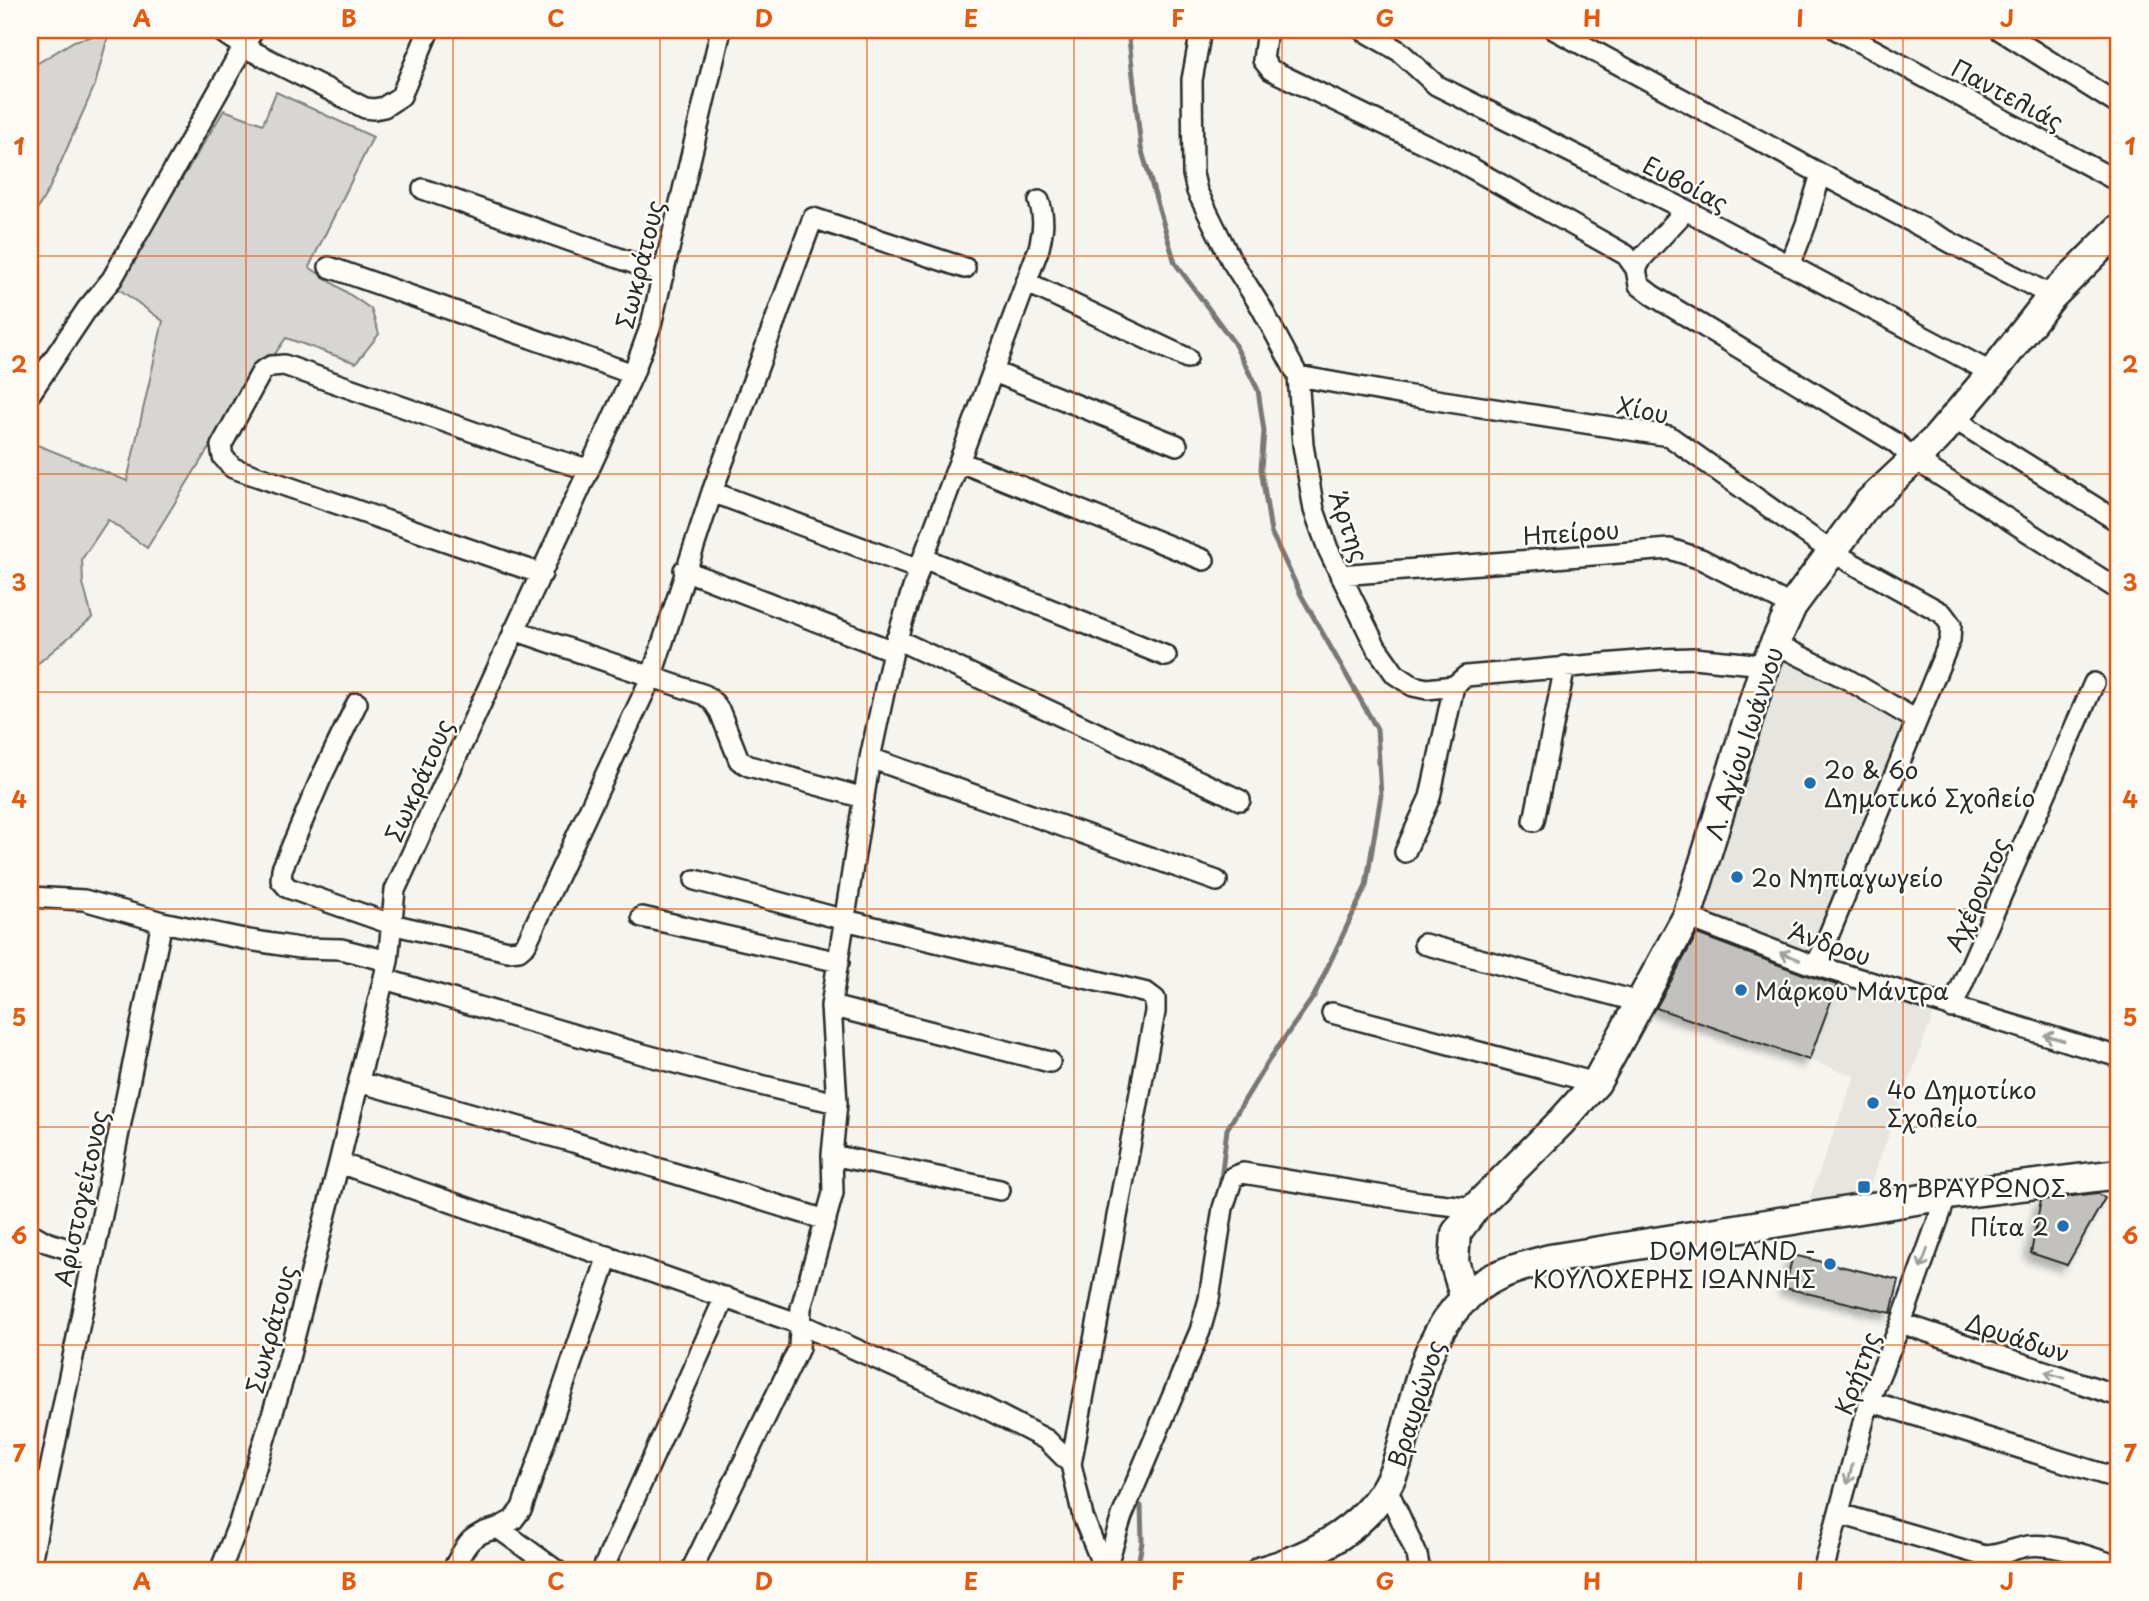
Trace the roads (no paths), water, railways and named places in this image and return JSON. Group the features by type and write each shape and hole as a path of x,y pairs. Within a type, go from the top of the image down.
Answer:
{"street":[{"path":"219,30 249,38 365,108 374,109 393,102 407,85 429,30"},
{"name":"Σωκράτους","path":"220,1571 239,1523 287,1366 386,970 395,890 633,374 651,325 721,30"},
{"name":"Άρτης","path":"1201,30 1192,92 1193,174 1197,191 1231,260 1261,307 1298,376 1303,445 1314,510 1340,575 1376,647 1395,674 1413,686 1427,689 1454,686 1466,676 1565,666 1769,654"},
{"path":"1267,30 1263,60 1271,70 1450,156 1626,255 1636,269 1639,285 1652,295 1875,429 1914,459 2119,590"},
{"name":"Ευβοίας","path":"1362,30 1399,51 1436,85 1686,210 1992,373"},
{"path":"1555,30 2052,296"},
{"name":"Παντελιάς","path":"1837,30 2119,182"},
{"path":"2000,30 2045,56 2119,106"},
{"path":"30,394 87,309 112,279 249,38"},
{"path":"1790,265 1806,225 1821,174"},
{"path":"423,189 664,274"},
{"path":"691,1571 799,1348 801,1308 832,1192 832,1154 837,1103 831,1006 870,758 895,645 921,563 1028,283 1044,230 1044,215 1039,201"},
{"path":"1636,269 1642,258 1686,210"},
{"path":"357,703 282,869 281,880 288,888 391,924 508,951 519,950 526,944 651,678 684,570 813,218 965,268"},
{"name":"Λ. Αγίου Ιωάννου","path":"1465,1299 1455,1270 1453,1251 1456,1234 1475,1208 1596,1083 1687,917 1769,654 1792,606 1869,502 1954,419 2052,296 2119,229"},
{"path":"329,267 633,374"},
{"path":"1028,283 1187,358"},
{"path":"542,574 233,468 223,457 221,446 262,372 271,366 284,365 539,455 588,469"},
{"path":"994,372 1177,445"},
{"name":"Χίου","path":"1298,376 1669,436 1832,552 1942,613 1951,625 1950,640 1916,720"},
{"path":"1954,419 2119,522"},
{"path":"960,462 1204,560"},
{"path":"712,492 921,563 1166,656"},
{"name":"Ηπείρου","path":"1340,575 1670,549 1701,559 1792,606"},
{"path":"684,570 895,645 1240,800"},
{"path":"514,630 705,695 714,702 739,760 749,766 864,799"},
{"path":"1769,654 1847,680 1916,720 1816,966"},
{"path":"1534,821 1565,666"},
{"name":"Αχέροντος","path":"1952,1008 2094,683"},
{"path":"1405,852 1430,797 1454,686"},
{"path":"870,758 1217,881"},
{"path":"695,880 845,920 1147,993 1155,999 1155,1012 1071,1464 1083,1517 1105,1571"},
{"path":"30,897 85,900 162,922 299,948 341,949 386,970 616,1047 837,1103"},
{"path":"642,917 839,962"},
{"name":"Άνδρου","path":"1687,917 1816,966 2119,1057"},
{"name":"Αριστογείτονος","path":"30,1567 162,922"},
{"path":"1423,944 1639,1002"},
{"path":"831,1006 1051,1062"},
{"path":"1332,1013 1596,1083"},
{"path":"359,1082 573,1142 826,1220"},
{"path":"832,1154 1000,1190"},
{"path":"339,1163 800,1324 997,1414 1047,1440 1071,1464"},
{"path":"1105,1571 1122,1516 1200,1331 1209,1299 1223,1208 1233,1177 1243,1174 1475,1208"},
{"name":"Βραυρώνος","path":"1261,1571 1311,1552 1338,1536 1363,1516 1386,1486 1394,1469 1425,1362 1444,1322 1476,1289 1499,1274 1550,1259 1947,1195 2119,1174"},
{"name":"Κρήτης","path":"1823,1571 1869,1401 1947,1195"},
{"path":"30,1233 46,1242 93,1257"},
{"path":"452,1571 477,1533 498,1528 513,1520 522,1508 608,1256"},
{"path":"601,1571 725,1297"},
{"name":"Δρυάδων","path":"1900,1323 2119,1396"},
{"path":"1869,1401 2119,1479"},
{"path":"1386,1486 1417,1555 1420,1571"},
{"path":"1840,1514 1985,1556 2001,1555 2028,1546 2045,1546 2119,1566"},
{"path":"498,1528 557,1571"},
{"path":"30,1567 41,1571"}],"waterway":[{"path":"1128,30 1141,148 1175,263 1234,343 1258,390 1264,431 1261,469 1271,532 1301,595 1377,729 1381,795 1366,886 1314,996 1269,1060 1227,1129 1220,1188"},
{"path":"1173,1370 1194,1321"},
{"path":"1137,1571 1142,1542 1141,1506"}],"place":[{"name":"2ο & 6ο Δημοτικό Σχολείο","path":"1810,783"},
{"name":"2ο Νηπιαγωγείο","path":"1737,877"},
{"name":"Μάρκου Μάντρα","path":"1741,990"},
{"name":"4ο Δημοτίκο Σχολείο","path":"1873,1103"},
{"name":"8η ΒΡΑΥΡΩΝΟΣ","path":"1864,1187"},
{"name":"Πίτα 2","path":"2063,1226"},
{"name":"DOMOLAND - ΚΟΥΛΟΧΕΡΗΣ ΙΩΑΝΝΗΣ","path":"1830,1264"}]}
